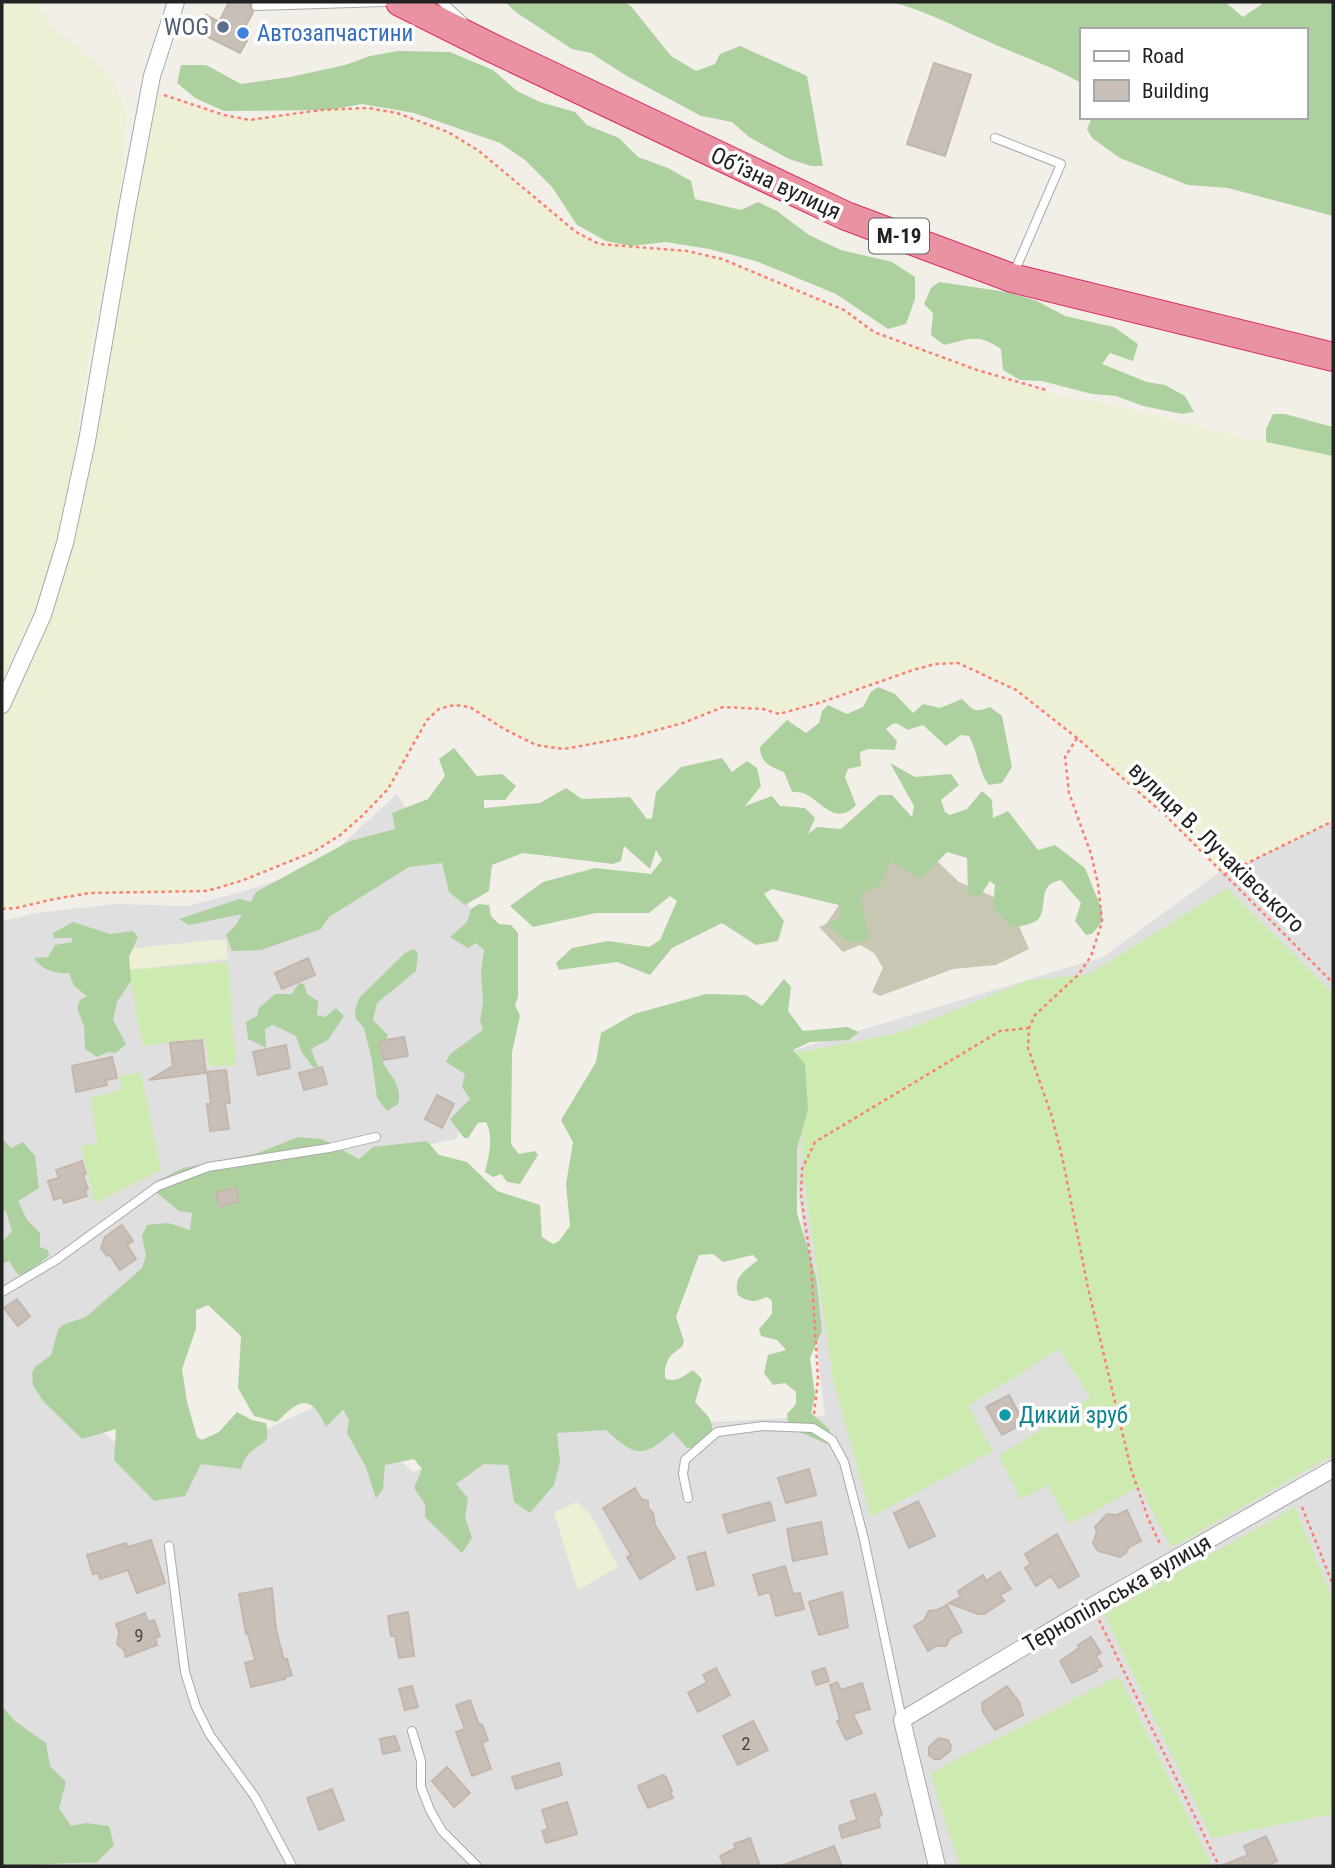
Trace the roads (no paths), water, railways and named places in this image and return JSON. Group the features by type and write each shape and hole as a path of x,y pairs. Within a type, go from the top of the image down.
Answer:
{"highway":[{"name":"Обʼїзна вулиця","path":"400,2 846,216 1012,278 1333,357"}],"street":[{"path":"2,705 43,615 65,544 87,441 149,91 176,2"},
{"name":"Тернопільська вулиця","path":"902,1720 1093,1606 1333,1469"},
{"path":"902,1720 937,1866"}],"lane":[{"path":"256,6 385,2"},
{"path":"442,2 490,47"},
{"path":"995,138 1061,164 1012,278"},
{"path":"2,1292 56,1260 158,1186 208,1167 329,1148 376,1137"},
{"path":"688,1498 683,1474 685,1460 718,1432 763,1426 813,1428 832,1440 844,1462 864,1539 902,1720"},
{"path":"169,1546 185,1672 196,1707 210,1735 255,1797 292,1866"},
{"path":"412,1731 421,1761 421,1787 430,1810 442,1831 478,1866"}],"place":[{"name":"WOG","path":"223,27"},
{"name":"Автозапчастини","path":"243,33"},
{"name":"Дикий зруб","path":"1005,1415"}]}
